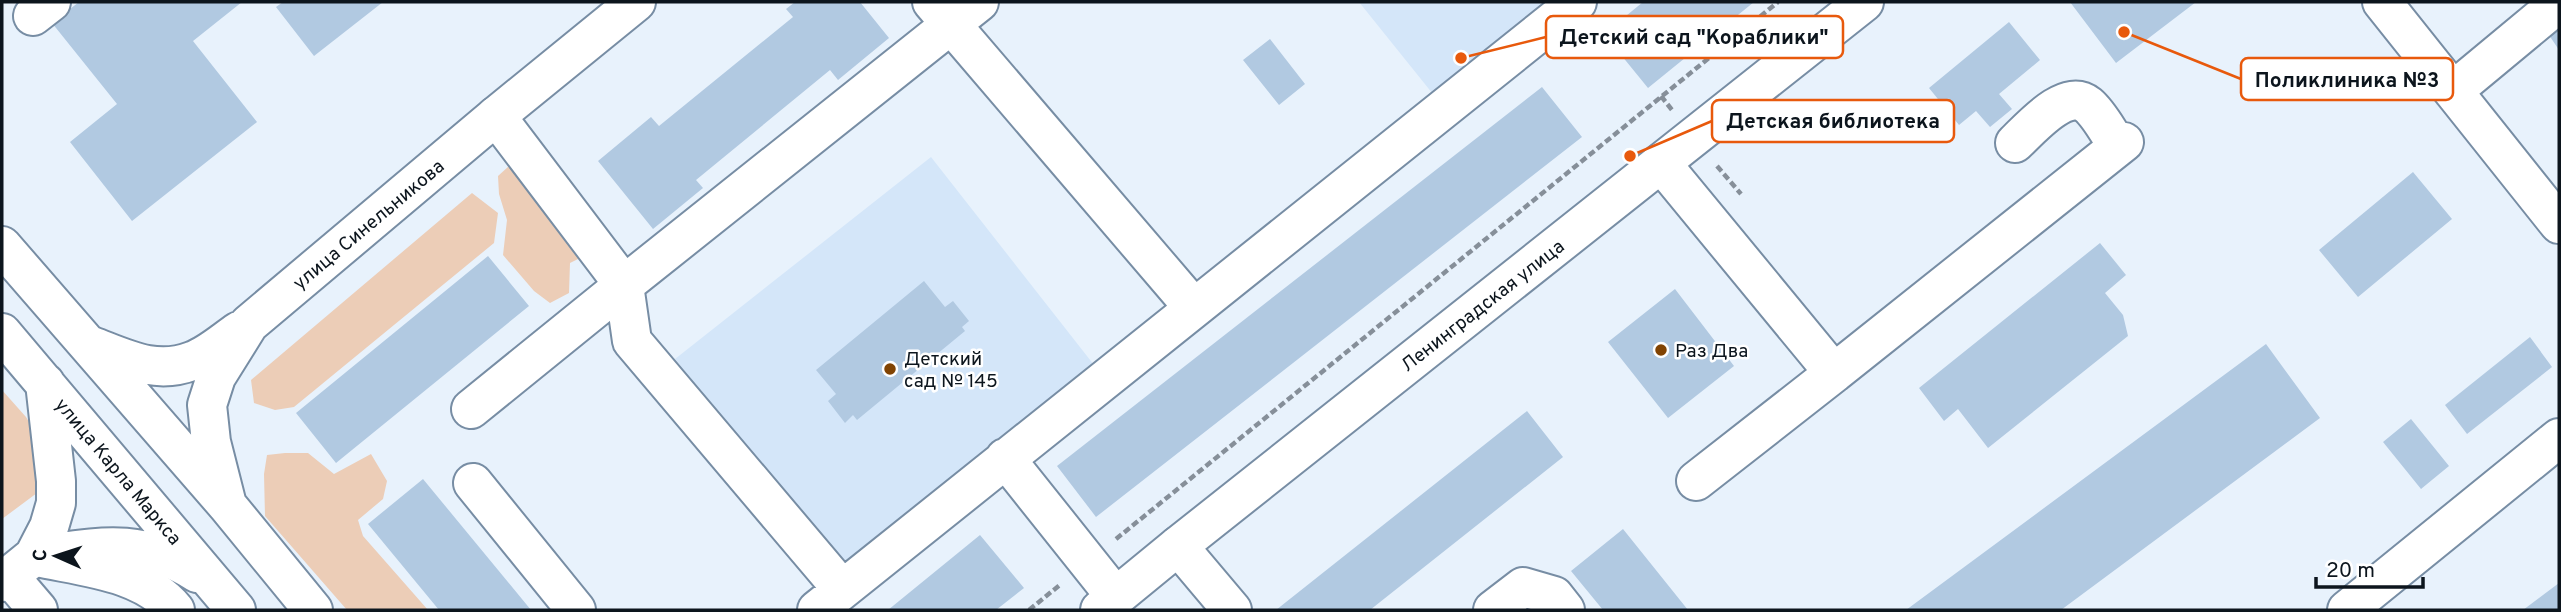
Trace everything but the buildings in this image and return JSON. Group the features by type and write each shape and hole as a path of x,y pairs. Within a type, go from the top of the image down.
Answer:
{"main road":[{"name":"улица Синельникова","path":"227,505 211,442 208,405 216,377 249,324 636,2"},
{"path":"496,116 624,285 632,341 829,600 1577,2"},
{"name":"Ленинградская улица","path":"1105,606 1864,2"},
{"path":"2382,2 2559,224"},
{"path":"2454,91 2559,4"},
{"path":"471,409 954,9 1194,308"},
{"path":"1696,481 2121,144 2088,106 2078,100 2063,101 2015,143"},
{"path":"1661,163 1834,373"},
{"path":"2,246 227,505 313,610"},
{"path":"86,344 137,363 167,368 194,360 249,324"},
{"name":"улица Карла Маркса","path":"2,332 224,596"},
{"path":"15,571 48,527 56,503 45,383"},
{"path":"2347,610 2559,438"},
{"path":"1005,458 1088,562 1105,606"},
{"path":"473,483 576,610"},
{"path":"1178,546 1232,610"},
{"path":"15,571 93,547 141,548 175,558 224,596"},
{"path":"15,571 38,610"},
{"path":"15,571 108,572 133,581 166,599 175,610"},
{"path":"1493,610 1523,587 1554,596 1565,610"}],"path":[{"path":"1029,610 1778,2"}],"shaded area":[{"path":"1359,2 1588,2 1449,114"},
{"name":"Детский сад № 145","path":"931,157 1105,379 849,581 675,359"},
{"path":"523,164 582,257 570,263 569,293 550,303 534,291 503,255 507,220 499,194 498,176 509,166"},
{"path":"472,193 498,213 494,243 294,407 275,410 254,403 251,380"},
{"path":"2,390 26,417 38,436 49,474 37,493 2,519"},
{"path":"308,453 334,474 371,454 387,481 383,499 358,520 363,536 428,610 347,610 265,516 264,474 267,455"}],"place":[{"name":"Поликлиника №3","path":"2124,32"},
{"name":"Детский сад \"Кораблики\"","path":"1461,58"},
{"name":"Детская библиотека","path":"1630,156"},
{"name":"Раз Два","path":"1661,350"},
{"name":"Детский сад № 145","path":"890,369"}]}
